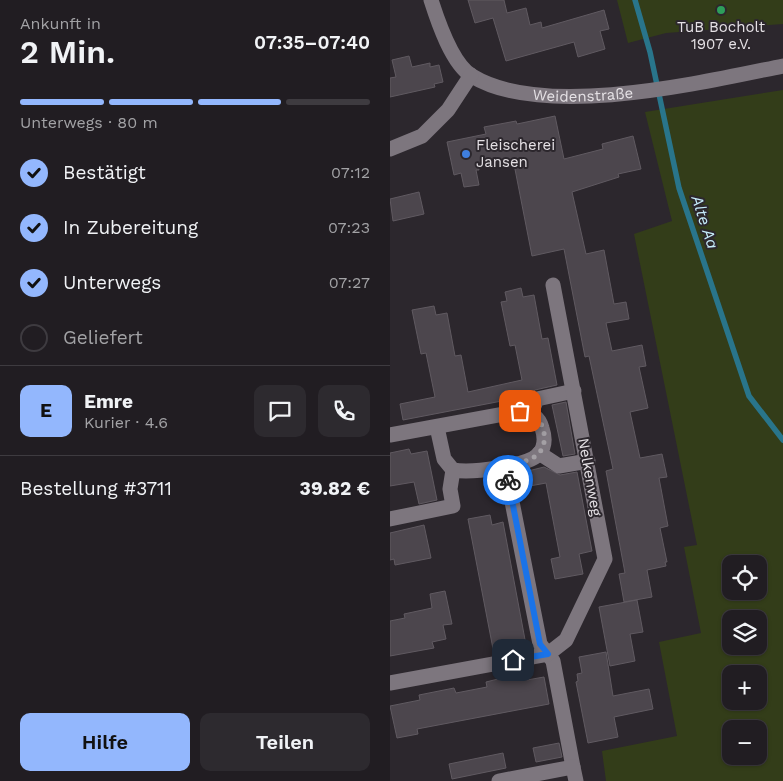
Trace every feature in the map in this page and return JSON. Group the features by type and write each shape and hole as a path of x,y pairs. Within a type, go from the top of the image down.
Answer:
{"street":[{"name":"Weidenstraße","path":"431,0 452,52 471,76 501,89 558,96 643,92 783,66"},
{"path":"390,150 422,136 448,110 471,76"},
{"name":"Nelkenweg","path":"548,654 566,640 605,559 588,461 553,285"},
{"path":"531,413 537,399 574,391"},
{"path":"390,435 520,411 531,413 541,421 545,439 540,453 530,460 468,472 453,470 444,459 437,427"},
{"path":"540,453 559,466 588,461"},
{"path":"498,781 574,774 553,661 540,644 505,466"},
{"path":"390,518 453,506 450,489 453,470"},
{"path":"390,684 548,654"}],"green space":[{"name":"TuB Bocholt 1907 e.V.","path":"617,0 783,0 783,24 666,33 628,43"},
{"path":"783,90 783,781 606,781 602,751 677,736 659,642 701,633 684,547 697,545 634,234 672,221 645,112"}],"building":[{"path":"468,0 504,0 507,13 526,8 530,25 541,22 542,28 604,10 609,29 600,31 605,49 578,57 574,42 506,61 493,18 475,23"},
{"path":"409,56 412,67 430,63 430,67 439,65 443,82 434,84 435,87 390,97 390,78 396,77 392,60"},
{"path":"555,116 564,159 603,149 602,144 633,136 641,169 618,174 619,177 572,192 586,254 604,250 614,304 626,302 629,319 606,323 612,351 642,345 646,366 639,367 648,408 630,412 640,458 662,454 667,477 659,478 668,526 660,528 667,562 665,562 666,566 647,570 652,597 624,602 619,574 625,573 606,471 613,469 589,356 585,357 564,249 532,256 513,159 478,166 479,170 476,170 479,185 464,187 461,173 454,175 447,142 486,134 484,127 516,121 517,124"},
{"path":"419,192 424,214 393,221 390,199"},
{"path":"521,288 523,297 534,295 542,339 548,338 557,385 535,390 528,396 403,420 400,404 435,397 426,353 421,354 412,310 434,306 436,315 447,313 455,356 461,355 468,392 522,380 515,345 510,346 501,302 507,301 505,292"},
{"path":"566,402 575,454 563,456 552,405"},
{"path":"409,449 411,454 427,451 437,500 419,504 414,482 390,486 390,453"},
{"path":"544,467 560,475 577,472 592,551 579,554 583,574 555,579 551,559 560,557 546,483 519,488 516,474"},
{"path":"490,515 492,525 503,522 526,645 521,646 521,649 494,654 468,519"},
{"path":"424,525 431,558 395,565 394,559 390,560 390,533"},
{"path":"445,591 452,624 443,625 446,639 432,642 434,648 390,656 390,621 405,618 404,614 432,608 430,594"},
{"path":"637,600 643,632 630,634 635,661 610,666 599,607"},
{"path":"606,652 613,696 649,689 653,709 614,717 618,737 588,743 576,682 578,681 577,674 582,673 579,657"},
{"path":"525,668 527,680 544,677 549,704 417,729 418,734 397,738 390,706 420,700 419,695 454,688 456,693 487,687 486,682 498,679 497,673"},
{"path":"559,743 562,757 536,762 533,748"},
{"path":"503,753 506,768 452,779 449,764"}],"waterway":[{"name":"Alte Aa","path":"635,0 650,52 679,188 749,396 783,440"}],"way so far":[{"path":"508,480 505,466 530,460 540,453 545,439 541,421 531,413 520,411"}],"place":[{"name":"TuB Bocholt 1907 e.V.","path":"721,10"},
{"name":"Fleischerei Jansen","path":"466,154"}],"route":[{"path":"508,480 540,644 548,654 513,660"}]}
